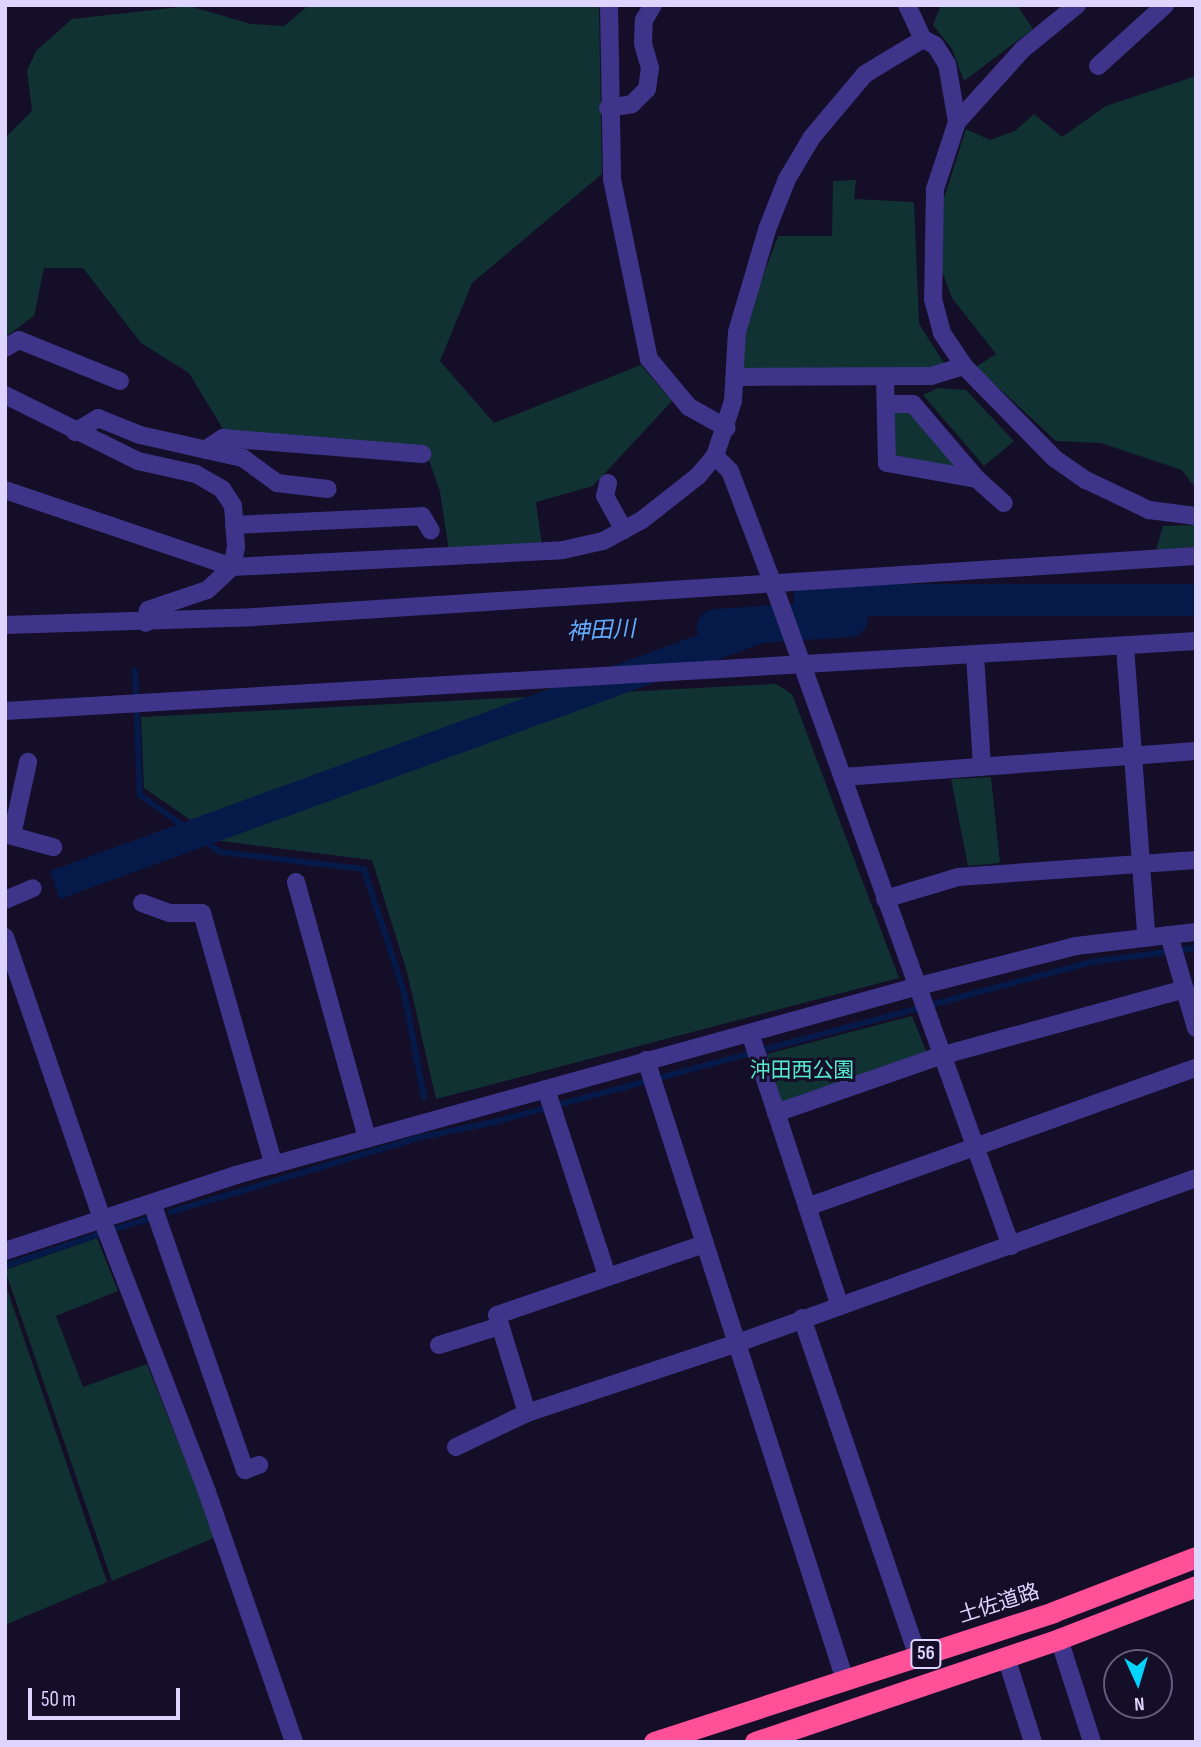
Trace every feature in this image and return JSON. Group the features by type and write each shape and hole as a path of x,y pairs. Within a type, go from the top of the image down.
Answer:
{"highway":[{"name":"土佐道路","path":"654,1742 1053,1612 1196,1557"},
{"name":"56","path":"755,1742 1059,1639 1196,1586"}],"street":[{"path":"609,5 608,108 612,179 649,359 689,407 727,428"},
{"path":"608,108 632,104 647,89 650,68 643,43 644,20 653,5"},
{"path":"907,5 923,39 935,46 947,64 957,121"},
{"path":"1077,5 1023,49 957,121 935,190 933,299 942,332 964,366 1054,458 1086,480 1149,510 1196,516"},
{"path":"1098,66 1165,5"},
{"path":"5,490 232,567 563,550 603,541 624,530 698,476 715,456 727,428 736,377 737,332 787,179 812,137 865,74 923,39"},
{"path":"5,348 19,341 120,381"},
{"path":"736,377 931,376 964,366"},
{"path":"885,377 887,463 977,479"},
{"path":"5,395 138,461 197,474 222,489 233,506 232,567 207,590 148,610 146,623"},
{"path":"886,404 913,404 977,479 1004,503"},
{"path":"75,432 98,418 140,435 243,458 277,482 328,489"},
{"path":"205,450 223,438 422,454"},
{"path":"715,456 730,471 774,588 843,777 919,1000 1011,1246"},
{"path":"608,483 604,496 624,530"},
{"path":"234,525 422,516 430,531"},
{"path":"5,625 146,623 774,588 1196,556"},
{"path":"5,710 1196,641"},
{"path":"1125,646 1146,935"},
{"path":"975,655 982,766"},
{"path":"843,777 1196,751"},
{"path":"28,762 9,834 53,847"},
{"path":"884,900 958,877 1196,860"},
{"path":"296,882 367,1138"},
{"path":"5,900 33,888"},
{"path":"142,902 170,913 202,912 274,1165"},
{"path":"1172,946 1196,932"},
{"path":"5,1251 367,1138 550,1101 919,1000 1076,946 1146,935 1172,946"},
{"path":"5,937 103,1222 207,1492 294,1742"},
{"path":"1172,946 1196,1028"},
{"path":"776,1113 940,1056 1185,989"},
{"path":"754,1044 839,1304"},
{"path":"807,1207 1196,1069"},
{"path":"650,1073 845,1680"},
{"path":"550,1101 607,1276"},
{"path":"456,1447 527,1413 736,1344 839,1304 1011,1246 1196,1178"},
{"path":"152,1203 245,1470 259,1465"},
{"path":"527,1413 497,1315 704,1244"},
{"path":"802,1318 914,1646"},
{"path":"439,1345 500,1326"},
{"path":"1059,1639 1092,1742"},
{"path":"1006,1657 1033,1742"}],"green space":[{"path":"309,5 599,5 602,174 472,283 440,361 494,423 641,365 672,401 593,486 536,502 542,546 449,551 440,492 425,448 226,434 189,373 141,343 83,268 44,268 34,316 5,337 5,138 32,111 27,71 36,51 72,19 189,6 251,24 284,26"},
{"path":"941,5 1017,5 1033,29 964,81 952,49 933,25"},
{"path":"1196,76 1196,489 1182,470 1101,443 1056,441 976,367 996,354 952,298 942,271 942,204 966,129 990,140 1015,131 1034,114 1062,137 1106,106"},
{"path":"856,180 854,199 914,202 919,324 944,363 931,370 741,371 747,319 778,236 832,236 833,181"},
{"path":"938,388 966,390 1014,441 984,466 923,395"},
{"path":"890,409 911,410 957,469 891,456"},
{"path":"1196,525 1196,547 1156,550 1163,526"},
{"path":"776,684 792,694 899,978 436,1099 407,972 372,860 221,841 144,788 141,717"},
{"path":"991,777 1000,863 968,866 951,779"},
{"name":"沖田西公園","path":"912,1016 928,1056 782,1106 767,1054"},
{"path":"97,1238 118,1291 56,1316 83,1387 147,1364 216,1537 112,1581 5,1270"},
{"path":"5,1283 107,1582 5,1625"}],"water":[{"path":"794,584 1196,584 1196,616 794,616"},
{"path":"761,612 771,640 60,899 50,871"}],"waterway":[{"name":"神田川","path":"715,627 849,618"},
{"path":"135,671 140,795 220,852 364,869 404,992 424,1097"},
{"path":"171,1212 417,1138 494,1122 1091,962 1196,948"},
{"path":"112,1230 149,1219"},
{"path":"5,1266 97,1235"}]}
